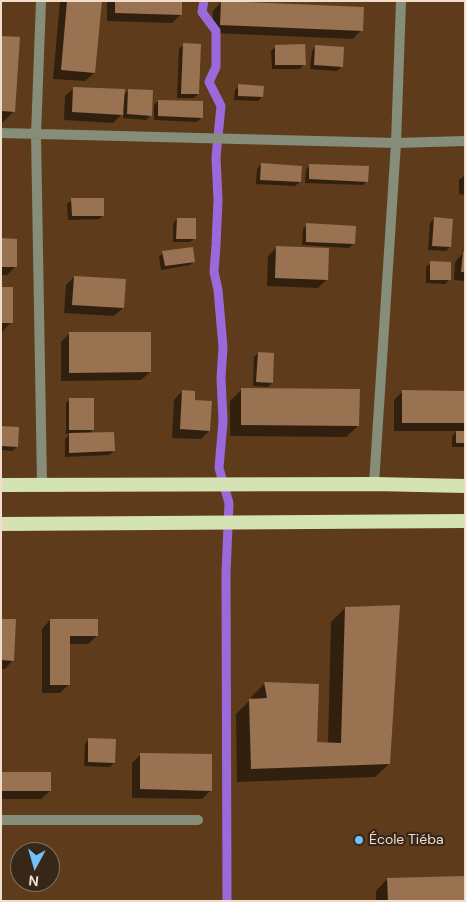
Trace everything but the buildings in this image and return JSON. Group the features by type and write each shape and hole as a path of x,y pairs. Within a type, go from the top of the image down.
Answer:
{"highway":[{"path":"1,485 374,484 465,486"},
{"path":"1,524 465,521"}],"street":[{"path":"41,1 36,134 42,484"},
{"path":"374,484 396,143 401,1"},
{"path":"1,134 396,143 465,141"},
{"path":"1,820 198,820"}],"waterway":[{"path":"204,1 202,12 216,31 216,67 209,82 221,106 216,157 218,200 214,272 218,290 223,347 221,378 223,421 219,468 229,503 226,573 227,901"}],"place":[{"name":"École Tiéba","path":"359,840"}]}
